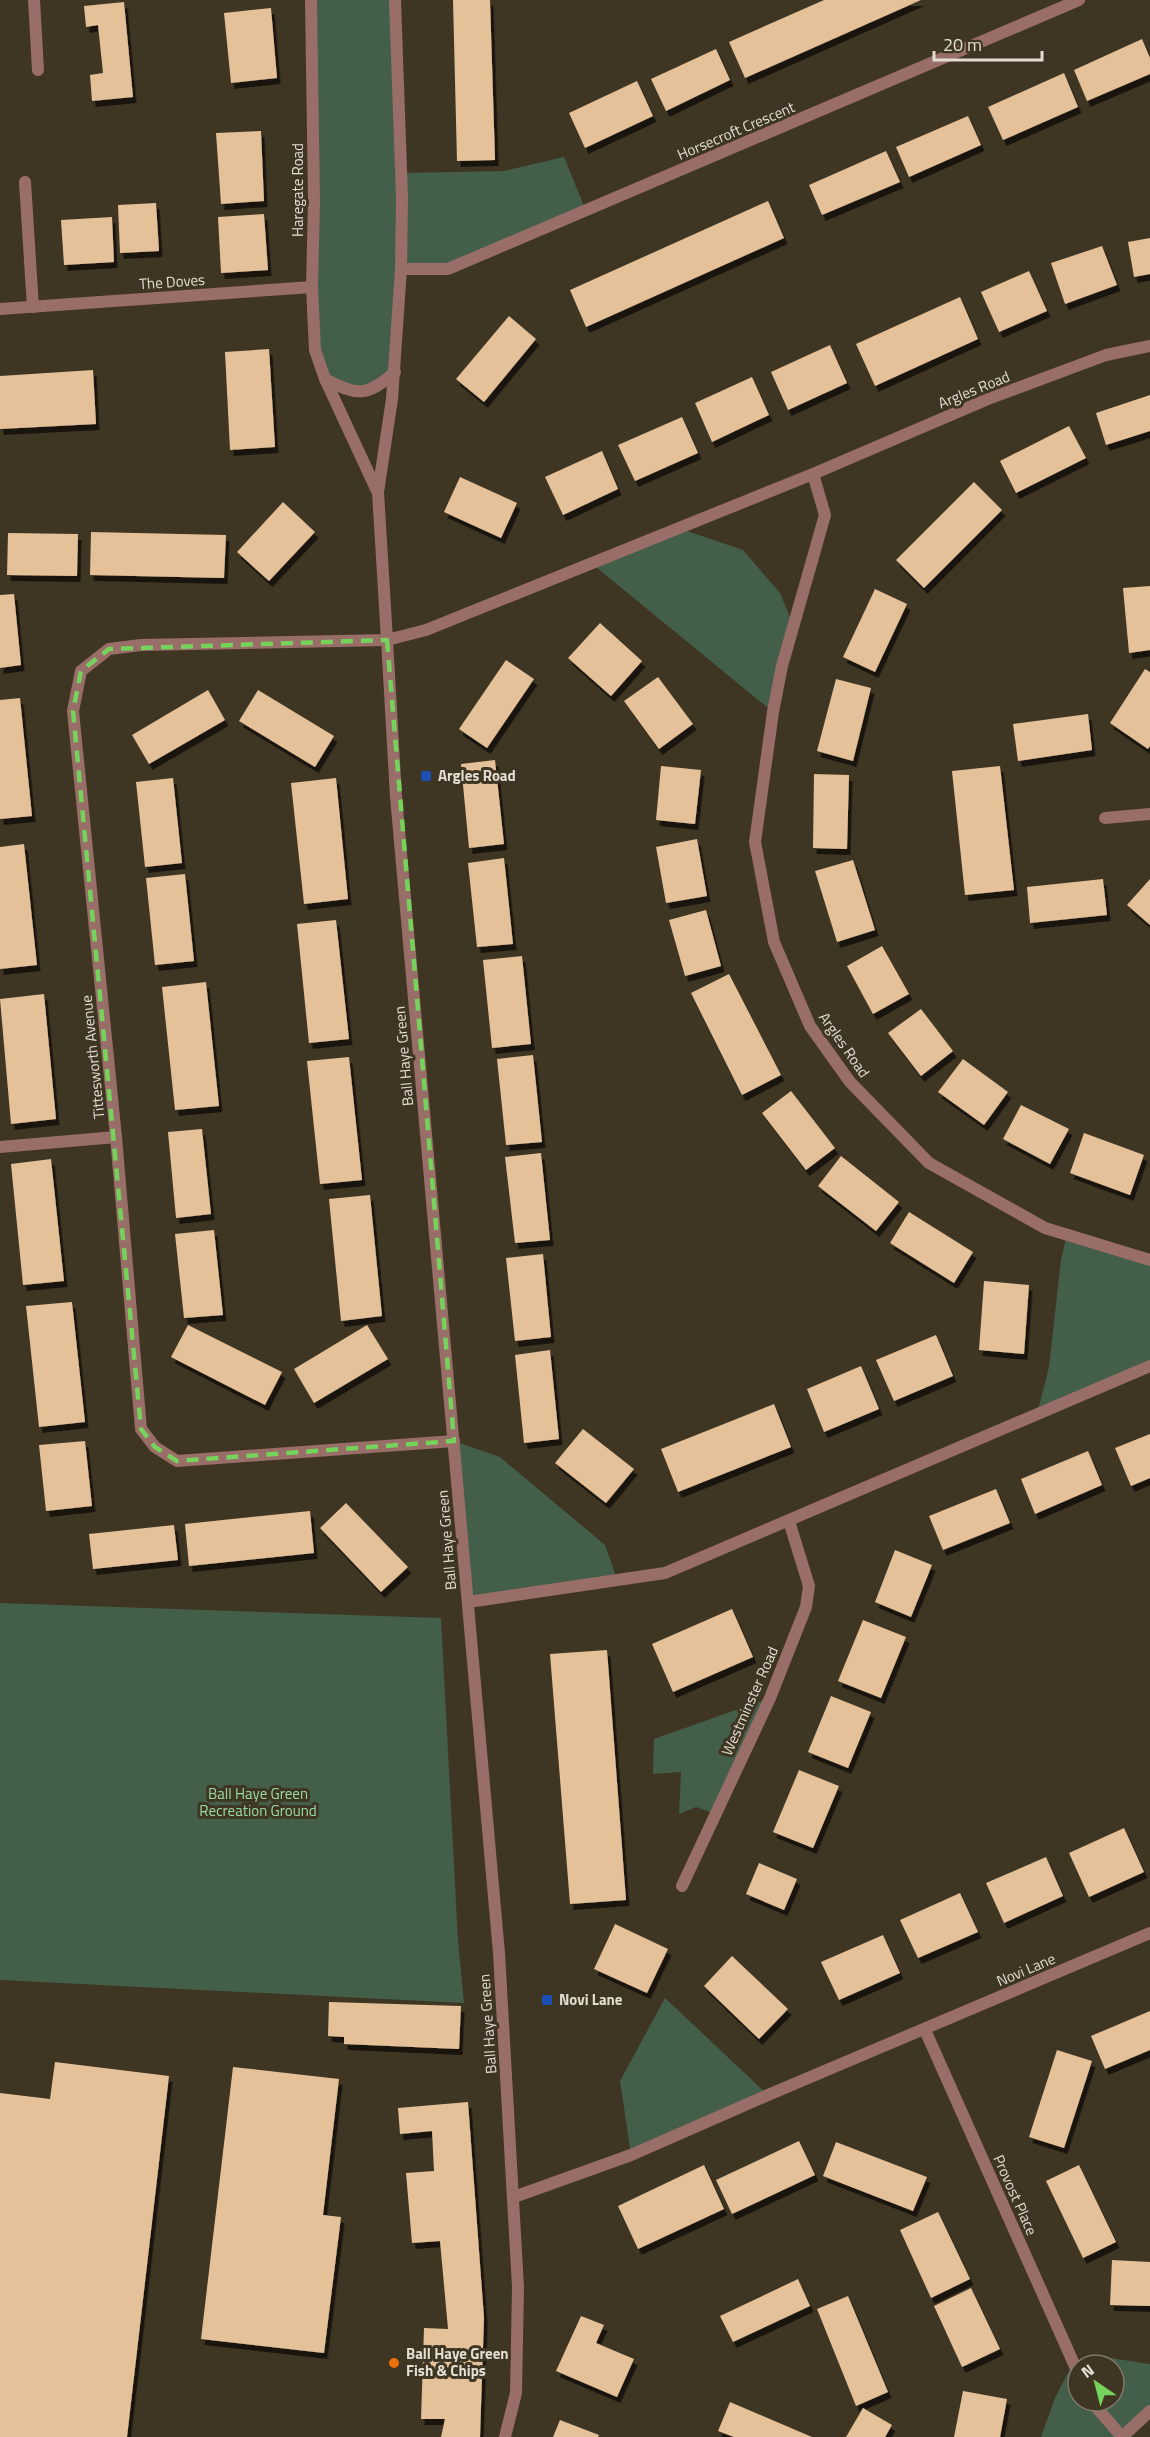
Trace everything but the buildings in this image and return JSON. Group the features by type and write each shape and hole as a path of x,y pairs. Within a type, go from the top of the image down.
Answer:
{"street":[{"path":"34,0 39,70"},
{"name":"Haregate Road","path":"311,0 314,189 312,287 315,350 378,492"},
{"name":"Haregate Road","path":"387,640 378,492 395,372 401,269 402,198 395,0"},
{"name":"Horsecroft Crescent","path":"401,269 448,269 1079,0"},
{"path":"25,182 33,307"},
{"name":"The Doves","path":"0,309 312,287"},
{"name":"Argles Road","path":"387,640 426,630 813,474 988,399 1106,354 1150,346"},
{"path":"326,379 350,392 377,388 395,372"},
{"name":"Argles Road","path":"813,474 825,514 782,666 773,712 755,842 774,942 810,1026 850,1082 929,1162 1046,1228 1150,1260"},
{"name":"Tittesworth Avenue","path":"387,640 141,645 109,649 81,671 73,711 116,1137 141,1429 155,1447 177,1461 454,1441"},
{"name":"Ball Haye Green","path":"387,640 397,808 499,1953 518,2287 516,2393 505,2437"},
{"path":"1105,818 1150,814"},
{"path":"0,1147 116,1137"},
{"path":"468,1602 665,1573 1150,1366"},
{"name":"Westminster Road","path":"682,1886 770,1698 807,1607 809,1586 789,1521"},
{"name":"Novi Lane","path":"514,2197 631,2156 768,2095 1150,1933"},
{"name":"Provost Place","path":"925,2030 1069,2353"},
{"path":"1101,2413 1122,2437 1150,2412"}],"highlighted area":[{"path":"387,640 454,1441 177,1461 155,1447 141,1429 73,711 81,671 109,649"}],"green space":[{"path":"311,0 395,0 401,173 504,171 564,157 586,211 448,269 401,269 395,372 350,392 325,379 315,350"},
{"path":"678,528 743,550 780,593 794,627 773,712 591,563"},
{"path":"1067,1235 1150,1260 1150,1366 1037,1414 1049,1367 1061,1259"},
{"path":"454,1441 500,1457 605,1545 617,1579 468,1602"},
{"name":"Ball Haye Green Recreation Ground","path":"0,1603 441,1618 458,1941 464,2003 0,1980"},
{"path":"770,1698 716,1814 696,1807 679,1814 681,1772 653,1774 654,1739"},
{"path":"665,1998 768,2095 631,2155 620,2081"},
{"path":"1126,2360 1150,2364 1150,2411 1122,2437 1041,2437 1055,2398 1066,2377 1066,2413 1126,2413"}],"place":[{"name":"Argles Road","path":"426,776"},
{"name":"Novi Lane","path":"547,2000"},
{"name":"Ball Haye Green Fish & Chips","path":"394,2363"}]}
